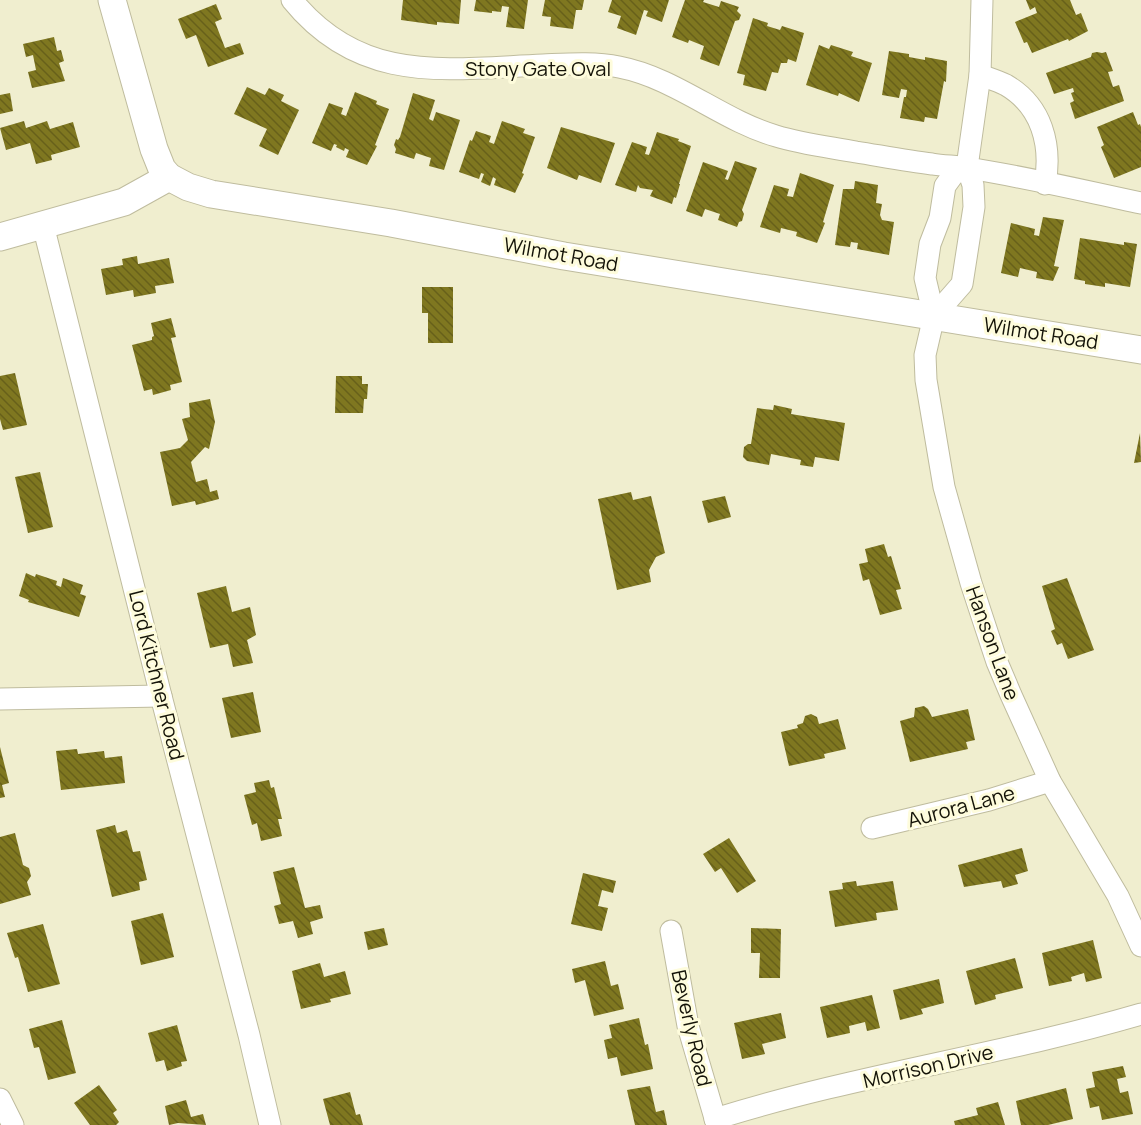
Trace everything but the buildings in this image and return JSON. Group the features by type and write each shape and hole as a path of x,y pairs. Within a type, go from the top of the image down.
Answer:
{"street":[{"path":"0,237 131,199 169,177 162,169 154,149 112,0"},
{"name":"Stony Gate Oval","path":"292,0 327,33 357,53 396,65 449,68 572,64 619,67 641,73 681,90 744,124 774,136 801,143 899,159 966,167 1141,203"},
{"path":"934,316 962,284 974,207 972,185 966,167 980,75 982,0"},
{"path":"980,75 1005,85 1022,97 1038,116 1048,154 1045,183"},
{"path":"934,316 925,278 930,244 940,218 945,186 953,176 966,167"},
{"name":"Wilmot Road","path":"169,177 188,187 211,194 391,223 564,256 1141,350"},
{"name":"Lord Kitchner Road","path":"43,225 270,1125"},
{"name":"Hanson Lane","path":"934,316 925,355 926,380 944,488 956,535 997,662 1050,781 1118,896 1141,946"},
{"path":"0,699 161,696"},
{"name":"Aurora Lane","path":"872,828 989,800 1050,781"},
{"name":"Beverly Road","path":"671,931 688,1026 716,1122"},
{"name":"Morrison Drive","path":"716,1122 771,1102 1020,1046 1141,1014"},
{"path":"0,1099 13,1125"}]}
